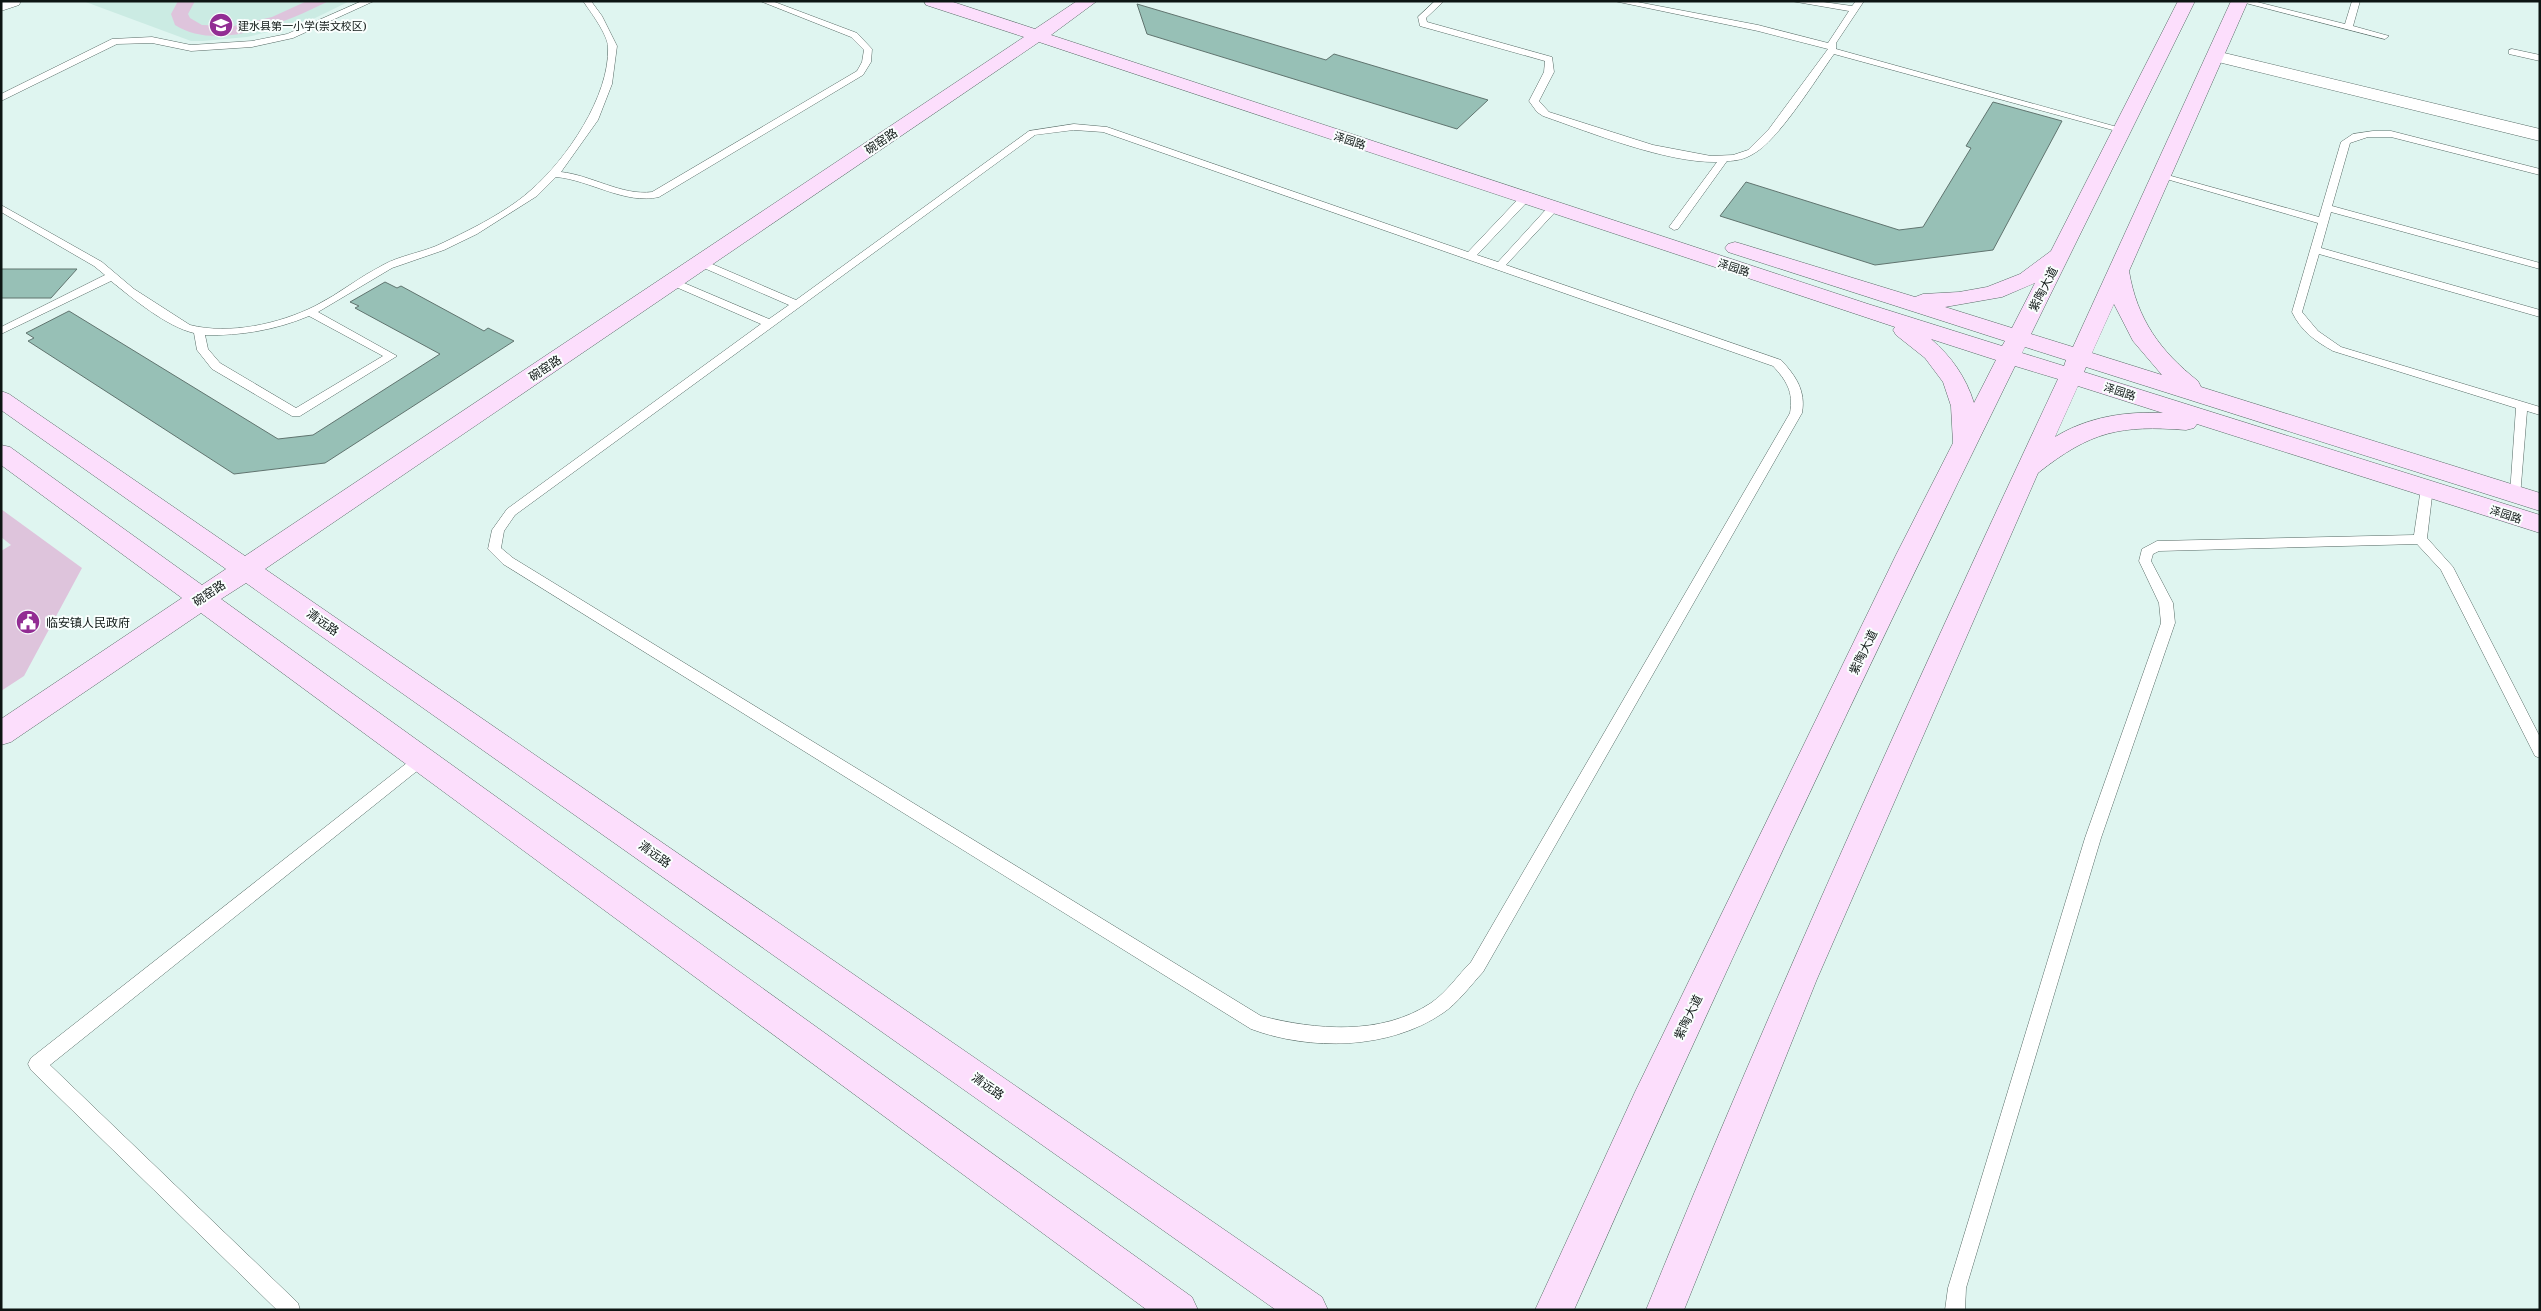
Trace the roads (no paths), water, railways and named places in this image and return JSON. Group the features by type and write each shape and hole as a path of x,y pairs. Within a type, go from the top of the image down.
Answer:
{"main road":[{"name":"泽园路","path":"932,1 1045,31 1674,228 1897,300 2013,347"},
{"name":"泽园路","path":"980,1 1045,31 1525,198 1872,313 2013,347 2074,366 2232,427 2540,524"},
{"name":"碗窑路","path":"1,734 1089,1"},
{"name":"紫陶大道","path":"1554,1310 1655,1086 1909,555 2187,1"},
{"path":"1664,1310 1722,1161 1975,583 2241,1"},
{"path":"1897,300 1959,300 2007,288 2037,273 2062,250"},
{"path":"2118,270 2126,307 2142,340 2178,377 2213,399"},
{"path":"1872,313 1921,342 1945,366 1953,378 1963,406 1964,444"},
{"name":"泽园路","path":"2074,366 2213,399 2540,502"},
{"name":"清远路","path":"1,399 1309,1310"},
{"path":"2027,468 2078,434 2115,424 2167,421 2232,427"},
{"path":"1,453 1179,1310"}],"street":[{"path":"1,6 14,1"},
{"path":"2216,56 2540,135"}],"lane":[{"path":"1,98 115,41 152,40 191,48 252,44 290,36 370,1"},
{"path":"554,174 575,176 639,197 655,195 860,73 865,67 868,60 868,49 854,35 764,1"},
{"path":"1440,1 1422,18 1423,24 1549,59 1549,72 1534,101 1540,110 1546,114 1682,156 1724,159 1750,153 1768,136 1832,49 1832,43 1858,5"},
{"path":"1618,1 1758,28 2123,130"},
{"path":"1796,1 1858,5"},
{"path":"2241,1 2385,36"},
{"path":"2348,27 2356,1"},
{"path":"1,208 98,264 130,291 186,328 199,331 250,330 287,321 309,312 388,266 440,248 473,232 533,194 554,174 593,120 607,84 613,46 592,4"},
{"path":"2512,52 2540,58"},
{"path":"1060,128 1104,129 1500,266 1777,363 1795,385 1798,404 1796,413 1477,967 1437,1008 1415,1019 1374,1032 1340,1036 1312,1035 1258,1023 572,600 494,549 498,530 511,512 1032,133 1060,128"},
{"path":"2540,172 2391,134 2361,134 2346,142 2297,312 2303,325 2318,338 2337,349 2540,411"},
{"path":"1674,228 1724,159"},
{"path":"2161,176 2323,221"},
{"path":"1470,256 1525,198"},
{"path":"1500,266 1554,207"},
{"path":"2327,208 2540,266"},
{"path":"2315,250 2540,314"},
{"path":"700,263 796,304"},
{"path":"1,331 112,276"},
{"path":"673,282 770,324"},
{"path":"199,331 202,350 216,366 296,413 391,356 309,312"},
{"path":"2516,494 2522,405"},
{"path":"2420,539 2427,488"},
{"path":"1955,1310 1958,1288 2093,838 2168,623 2166,603 2145,561 2147,552 2157,546 2420,539 2446,567 2540,752"},
{"path":"291,1310 37,1064 422,759"}],"place":[{"name":"建水县第一小学(崇文校区)","path":"221,25"},
{"name":"临安镇人民政府","path":"28,622"}]}
